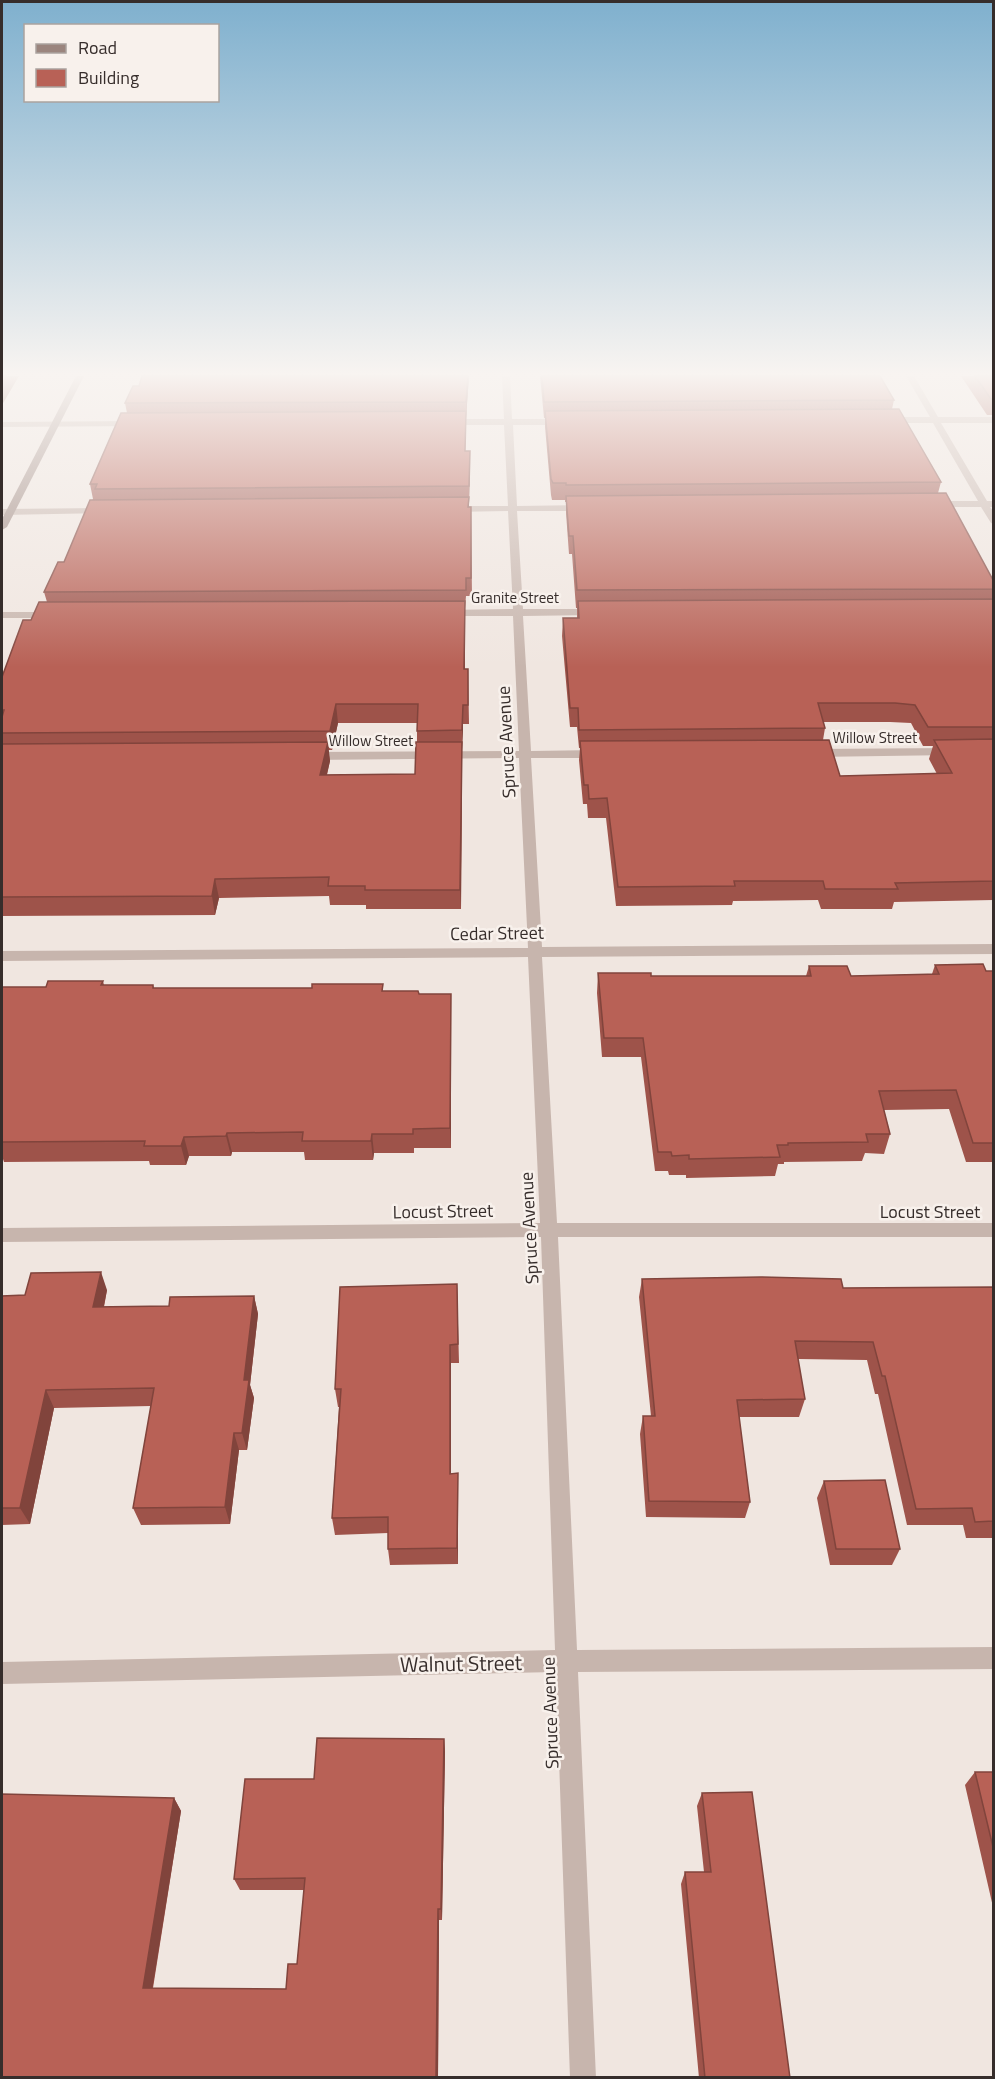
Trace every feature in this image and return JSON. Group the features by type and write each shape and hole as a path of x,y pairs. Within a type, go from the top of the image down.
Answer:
{"main road":[{"path":"2,527 6,512 28,473"}],"street":[{"name":"Spruce Avenue","path":"510,473 527,754 534,950 549,1230 583,2078"},
{"path":"968,473 988,504 993,521"},
{"path":"925,504 988,504"},
{"path":"440,509 595,508"},
{"path":"6,512 117,511"},
{"name":"Granite Street","path":"435,613 601,612"},
{"path":"2,615 68,615"},
{"name":"Willow Street","path":"802,753 958,752"},
{"name":"Willow Street","path":"300,756 610,754"},
{"name":"Cedar Street","path":"2,956 534,950 993,949"},
{"name":"Locust Street","path":"2,1235 549,1230 993,1230"},
{"name":"Walnut Street","path":"2,1672 568,1661 993,1658"}],"building":[{"path":"95,473 469,473 469,486 95,489 97,484 90,484"},
{"path":"550,473 936,473 941,482 566,485 566,483 553,483"},
{"path":"946,493 993,580 993,589 577,590 573,536 569,536 566,496"},
{"path":"469,497 471,578 466,578 466,590 44,592 58,562 64,562 90,500"},
{"path":"993,599 993,727 928,727 915,705 818,703 825,728 579,730 578,708 570,708 563,618 579,618 578,601"},
{"path":"465,601 464,669 468,669 468,705 463,705 462,730 417,731 418,704 336,704 330,731 2,733 4,710 2,710 2,677 23,620 31,620 39,602"},
{"path":"993,739 993,881 895,883 898,889 825,889 823,881 734,881 735,886 618,887 607,798 589,799 588,785 584,785 580,741 829,740 840,776 952,773 934,740"},
{"path":"328,742 320,775 415,774 416,742 462,742 460,890 365,890 365,886 328,886 329,877 215,879 212,896 2,897 2,744"},
{"path":"983,964 986,971 993,971 993,1143 973,1143 956,1090 879,1091 890,1134 866,1134 868,1142 788,1143 788,1145 777,1145 780,1157 689,1159 689,1155 672,1156 671,1152 658,1152 643,1038 604,1038 598,973 651,973 651,976 811,976 809,966 847,966 851,976 939,974 935,965"},
{"path":"48,981 103,981 101,985 153,985 153,988 312,988 312,984 383,984 382,991 451,994 450,1128 413,1129 413,1134 372,1134 371,1141 302,1141 303,1132 227,1133 226,1136 184,1137 181,1146 144,1146 145,1141 2,1142 2,987 46,987"},
{"path":"101,1272 93,1307 169,1306 170,1297 254,1296 244,1380 249,1380 242,1433 234,1433 225,1507 133,1508 154,1388 46,1390 20,1508 2,1508 2,1296 25,1295 31,1273"},
{"path":"761,1277 841,1279 843,1288 993,1287 993,1521 975,1522 972,1508 916,1509 885,1376 882,1376 873,1342 795,1341 805,1399 737,1400 750,1502 649,1501 643,1416 655,1416 642,1279"},
{"path":"457,1284 458,1344 450,1345 450,1474 458,1473 457,1548 388,1549 388,1517 332,1518 341,1389 335,1389 340,1287"},
{"path":"885,1480 900,1549 836,1549 824,1481"},
{"path":"317,1738 444,1739 441,1909 438,1909 436,2078 2,2078 2,1794 174,1798 143,1988 286,1989 288,1964 297,1964 305,1878 234,1879 245,1779 314,1779"},
{"path":"975,1772 993,1772 993,1847"},
{"path":"752,1792 790,2078 705,2078 685,1872 711,1872 702,1793"}]}
